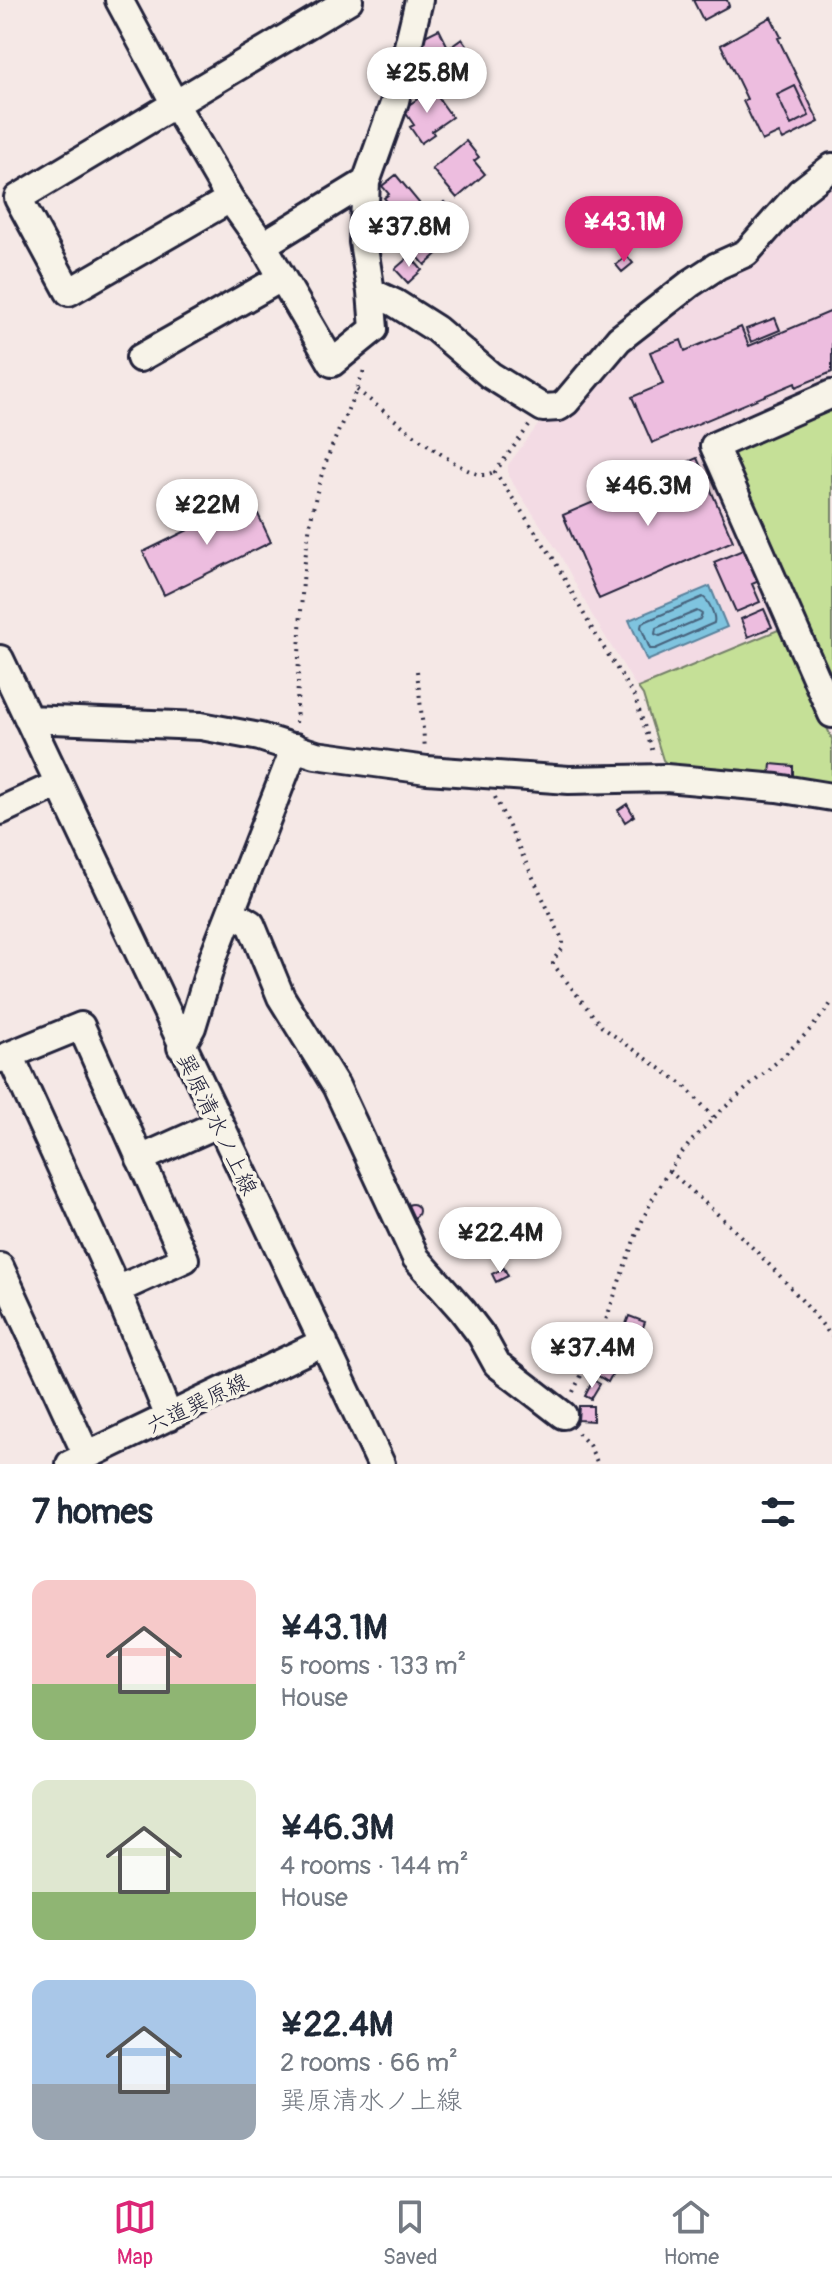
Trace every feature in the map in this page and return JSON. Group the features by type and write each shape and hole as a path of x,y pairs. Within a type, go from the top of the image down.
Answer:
{"street":[{"path":"119,0 230,199 263,245 332,363 374,329 363,242 366,182 395,101 419,0"},
{"path":"230,199 69,292 18,198 349,0"},
{"path":"371,292 436,329 490,375 543,408 559,407 619,339 691,283 717,266 746,253 800,192 832,167"},
{"path":"263,245 366,182"},
{"path":"140,358 281,278"},
{"path":"832,394 714,446 832,714"},
{"name":"巽原清水ノ上線","path":"0,659 381,1464"},
{"path":"28,719 201,726 295,747 316,755 427,770 569,780 666,778 777,788 832,797"},
{"path":"181,1047 192,1027 214,955 295,747"},
{"path":"0,811 58,784"},
{"path":"231,912 251,924 281,997 336,1086 416,1258 475,1327 497,1364 563,1415"},
{"path":"117,1290 185,1259 81,1026 5,1057 117,1290 169,1417"},
{"path":"140,1159 218,1124"},
{"path":"0,1267 79,1460"},
{"name":"六道巽原線","path":"79,1460 324,1342"}],"path":[{"path":"295,747 308,534 336,431 357,389 374,329"},
{"path":"357,389 412,434 479,474 495,472 543,408"},
{"path":"495,472 553,558 635,698 657,767 666,778"},
{"path":"417,671 427,770"},
{"path":"488,774 504,818 563,941 563,948 553,964 602,1027 685,1086 713,1117"},
{"path":"598,1464 589,1445 563,1415 590,1362 645,1213 680,1155 713,1117 809,1032 832,1002"},
{"path":"669,1171 766,1261 832,1337"}],"shaded area":[{"path":"832,179 832,791 673,771 663,762 642,696 592,615 559,553 508,476 508,465 538,425 564,413 625,345"}],"green space":[{"path":"832,405 832,685 729,450"},
{"path":"783,628 832,739 832,789 674,770 663,760 643,695 638,688"}],"water":[{"path":"710,586 727,627 647,661 629,620"}],"building":[{"path":"693,0 727,0 729,6 703,20"},
{"path":"771,17 819,122 783,140 779,133 762,141 743,101 747,99 721,45"},
{"path":"439,29 447,45 429,55 421,38"},
{"path":"462,39 478,61 447,83 431,61"},
{"path":"795,86 809,116 791,125 777,95"},
{"path":"795,86 809,116 791,125 777,95"},
{"path":"432,89 452,117 421,143 403,109"},
{"path":"466,141 479,157 474,161 485,174 457,198 432,169"},
{"path":"396,175 420,204 402,219 384,198 389,194 382,186"},
{"path":"444,202 461,221 453,227 437,209"},
{"path":"384,205 394,217 379,230 373,223 372,215"},
{"path":"431,214 454,239 425,265 402,239"},
{"path":"410,256 422,270 408,283 395,269"},
{"path":"627,256 633,263 622,272 616,265"},
{"path":"832,311 832,372 796,387 795,383 652,443 632,397 663,384 650,352 681,340 685,351 741,327 749,346"},
{"path":"775,318 780,330 751,342 746,329"},
{"path":"697,458 733,541 599,599 563,515"},
{"path":"251,499 271,542 164,595 143,552"},
{"path":"745,549 759,581 752,584 760,602 736,612 714,562"},
{"path":"764,609 772,627 748,637 741,619"},
{"path":"771,764 793,766 793,776 770,774"},
{"path":"627,804 634,816 625,822 618,810"},
{"path":"412,1204 419,1211 412,1218 405,1211"},
{"path":"504,1268 508,1276 496,1282 492,1274"},
{"path":"629,1316 645,1322 637,1343 621,1337"},
{"path":"602,1362 615,1369 608,1382 595,1374"},
{"path":"593,1380 600,1384 591,1399 585,1396"},
{"path":"579,1406 593,1406 593,1421 578,1420"}]}
